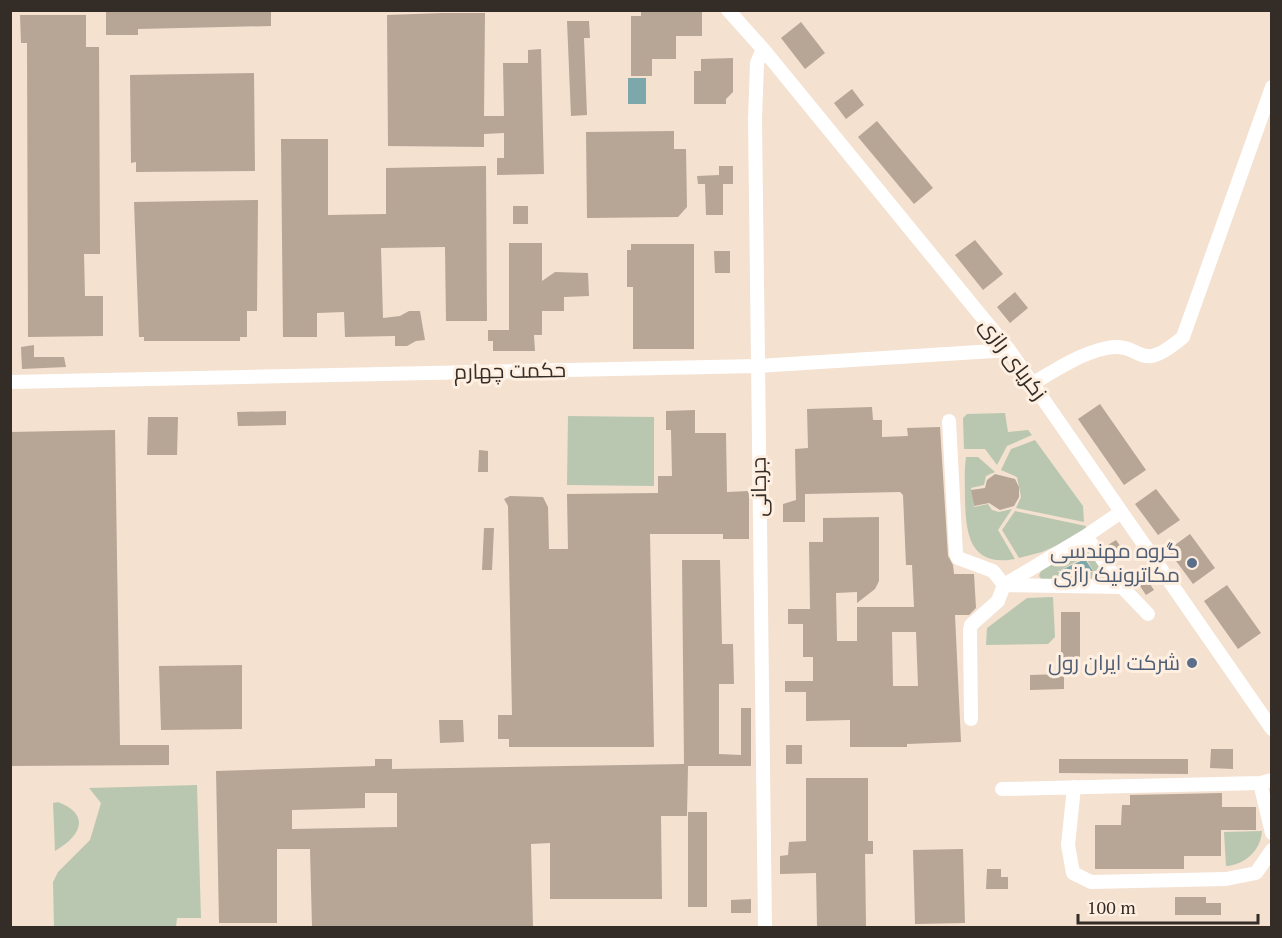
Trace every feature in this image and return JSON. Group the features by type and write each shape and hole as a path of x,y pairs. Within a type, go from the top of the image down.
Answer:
{"street":[{"name":"زکریای رازی","path":"728,10 763,49 1009,350 1272,729"},
{"name":"جرجانی","path":"763,49 757,63 755,119 765,927"},
{"path":"1032,384 1074,360 1109,347 1125,350 1145,358 1164,354 1183,337 1272,87"},
{"name":"حکمت چهارم","path":"10,382 757,366 1009,350"},
{"path":"950,422 956,553 958,558 993,571 1004,585"},
{"path":"971,719 971,625 998,601 1004,585 1086,536 1121,512"},
{"path":"1086,536 1122,587 1148,614"},
{"path":"1004,585 1122,587"},
{"path":"1002,789 1266,781 1272,833"},
{"path":"1074,787 1068,845 1073,873 1091,882 1226,879 1256,873 1272,850"}],"green space":[{"path":"1005,413 1008,432 1028,430 1032,435 1007,446 997,465 985,449 964,449 963,418 967,414"},
{"path":"568,416 654,417 654,486 567,485"},
{"path":"1035,440 1083,506 1084,522 1016,508 1021,497 1017,477 1001,470 1011,449"},
{"path":"966,457 978,457 995,472 986,476 984,485 971,488 974,507 988,504 992,510 999,512 1012,509 998,530 1015,559 988,558 973,546 969,536 966,513"},
{"path":"1015,511 1086,526 1085,533 1042,552 1019,558 1002,530"},
{"path":"1089,544 1093,552 1057,572 1094,572 1085,557 1095,553 1109,578 1042,580 1039,576 1043,566"},
{"path":"1053,597 1055,637 1048,644 986,645 987,628 1027,598"},
{"path":"197,785 201,918 177,918 176,927 54,927 53,882 58,872 90,840 101,803 89,788"},
{"path":"58,802 75,813 79,826 71,839 55,851 53,803"},
{"path":"1262,831 1259,844 1251,855 1240,863 1226,866 1224,832"}],"water":[{"path":"628,78 646,78 646,104 628,104"},
{"path":"1085,559 1093,571 1059,571"}],"building":[{"path":"106,10 271,10 271,26 138,29 138,35 106,35"},
{"path":"641,10 702,10 702,36 676,36 676,59 652,59 652,76 631,76 631,16 641,16"},
{"path":"485,13 484,116 504,116 503,63 528,63 528,50 541,49 544,174 497,175 497,158 504,158 504,133 484,134 484,147 388,146 387,15"},
{"path":"20,15 86,15 86,47 99,47 100,254 84,254 85,296 103,296 103,336 28,337 27,43 21,43"},
{"path":"567,21 589,21 590,38 584,38 587,115 571,116"},
{"path":"801,22 825,53 805,69 781,38"},
{"path":"733,58 733,92 726,99 726,104 694,104 694,71 701,71 701,59"},
{"path":"254,73 255,171 136,172 136,162 131,163 130,75"},
{"path":"852,89 864,105 846,119 834,103"},
{"path":"877,121 933,188 914,204 858,137"},
{"path":"674,131 674,149 686,149 687,207 678,217 587,218 586,132"},
{"path":"281,139 328,139 328,215 386,214 386,168 486,166 487,321 446,321 445,247 381,248 383,318 400,316 409,311 420,311 425,340 416,341 407,346 395,346 395,336 345,337 344,312 317,313 317,337 283,337"},
{"path":"719,166 733,166 733,184 723,184 723,215 706,215 705,184 698,184 697,176 719,175"},
{"path":"258,200 257,311 247,311 247,337 240,337 240,341 144,341 144,337 139,337 134,202"},
{"path":"513,206 528,206 528,224 513,224"},
{"path":"975,240 1003,274 983,290 955,255"},
{"path":"509,243 542,243 542,281 555,272 588,273 589,296 564,297 564,311 542,311 542,335 534,335 535,351 493,351 493,341 488,341 488,330 509,330"},
{"path":"631,244 694,244 694,349 633,349 633,287 627,287 627,250 631,250"},
{"path":"714,251 730,251 730,273 715,273"},
{"path":"1015,292 1028,308 1010,323 997,307"},
{"path":"34,345 34,357 64,357 66,367 22,369 21,347"},
{"path":"1100,404 1146,470 1124,485 1078,419"},
{"path":"872,407 873,420 882,420 882,437 908,436 907,428 940,427 948,556 953,565 954,574 974,574 976,608 969,615 955,615 961,742 907,744 907,747 850,747 850,720 806,721 806,692 785,692 785,681 813,681 813,657 803,657 803,624 788,624 788,609 810,609 809,542 823,542 823,518 879,517 879,581 875,589 857,603 857,592 836,593 837,641 857,641 857,607 914,607 912,565 906,565 903,495 900,492 805,494 805,522 783,522 783,504 796,500 795,449 808,448 807,409","holes":["892,632 916,632 918,686 893,686"]},
{"path":"695,410 695,433 726,433 727,492 749,491 749,539 723,539 723,534 650,534 654,747 509,747 509,739 498,739 498,715 512,715 508,506 504,499 510,496 543,497 548,507 549,549 568,549 567,494 658,493 658,476 672,476 671,430 666,430 666,411"},
{"path":"286,411 286,425 238,426 237,412"},
{"path":"148,417 178,417 177,455 147,455"},
{"path":"115,430 120,745 169,745 169,765 10,766 10,432"},
{"path":"479,450 488,451 488,472 478,472"},
{"path":"995,474 1015,479 1019,487 1019,497 1014,506 1000,510 989,503 974,506 971,490 985,488 987,480"},
{"path":"1156,489 1180,520 1158,535 1135,504"},
{"path":"484,528 494,528 492,570 482,570"},
{"path":"1190,534 1215,568 1193,584 1168,550"},
{"path":"1116,540 1127,556 1118,561 1108,545"},
{"path":"682,560 720,560 722,644 733,644 734,684 719,684 719,754 741,755 741,708 751,708 751,766 688,766 687,816 661,816 662,899 550,899 550,843 531,844 533,927 312,927 310,849 277,849 277,923 219,923 216,771 375,766 375,759 392,759 392,769 684,764","holes":["365,793 397,793 397,827 292,829 292,810 365,808"]},
{"path":"1140,569 1154,590 1146,595 1132,574"},
{"path":"1227,585 1261,633 1238,649 1204,601"},
{"path":"1061,612 1080,612 1080,661 1061,661"},
{"path":"242,665 242,729 161,730 159,666"},
{"path":"1064,674 1064,689 1030,690 1030,675"},
{"path":"439,720 463,720 464,742 440,743"},
{"path":"786,745 802,745 802,764 786,764"},
{"path":"1211,749 1233,749 1233,769 1210,768"},
{"path":"1059,759 1188,759 1188,774 1059,773"},
{"path":"806,778 868,778 868,841 873,841 873,854 865,854 866,926 817,926 816,873 780,874 780,856 788,855 789,842 806,841"},
{"path":"1222,793 1222,807 1256,807 1256,830 1221,830 1221,856 1184,856 1184,869 1095,869 1095,825 1121,825 1122,805 1130,805 1130,795"},
{"path":"688,812 707,812 707,907 688,907"},
{"path":"963,849 965,923 915,924 913,850"},
{"path":"987,869 1001,869 1001,877 1008,877 1008,889 986,889"},
{"path":"1175,897 1206,897 1206,903 1221,903 1221,915 1175,915"},
{"path":"751,899 751,913 731,913 731,900"}],"place":[{"name":"گروه مهندسی مکاترونیک رازی","path":"1192,563"},
{"name":"شرکت ایران رول","path":"1192,663"}]}
